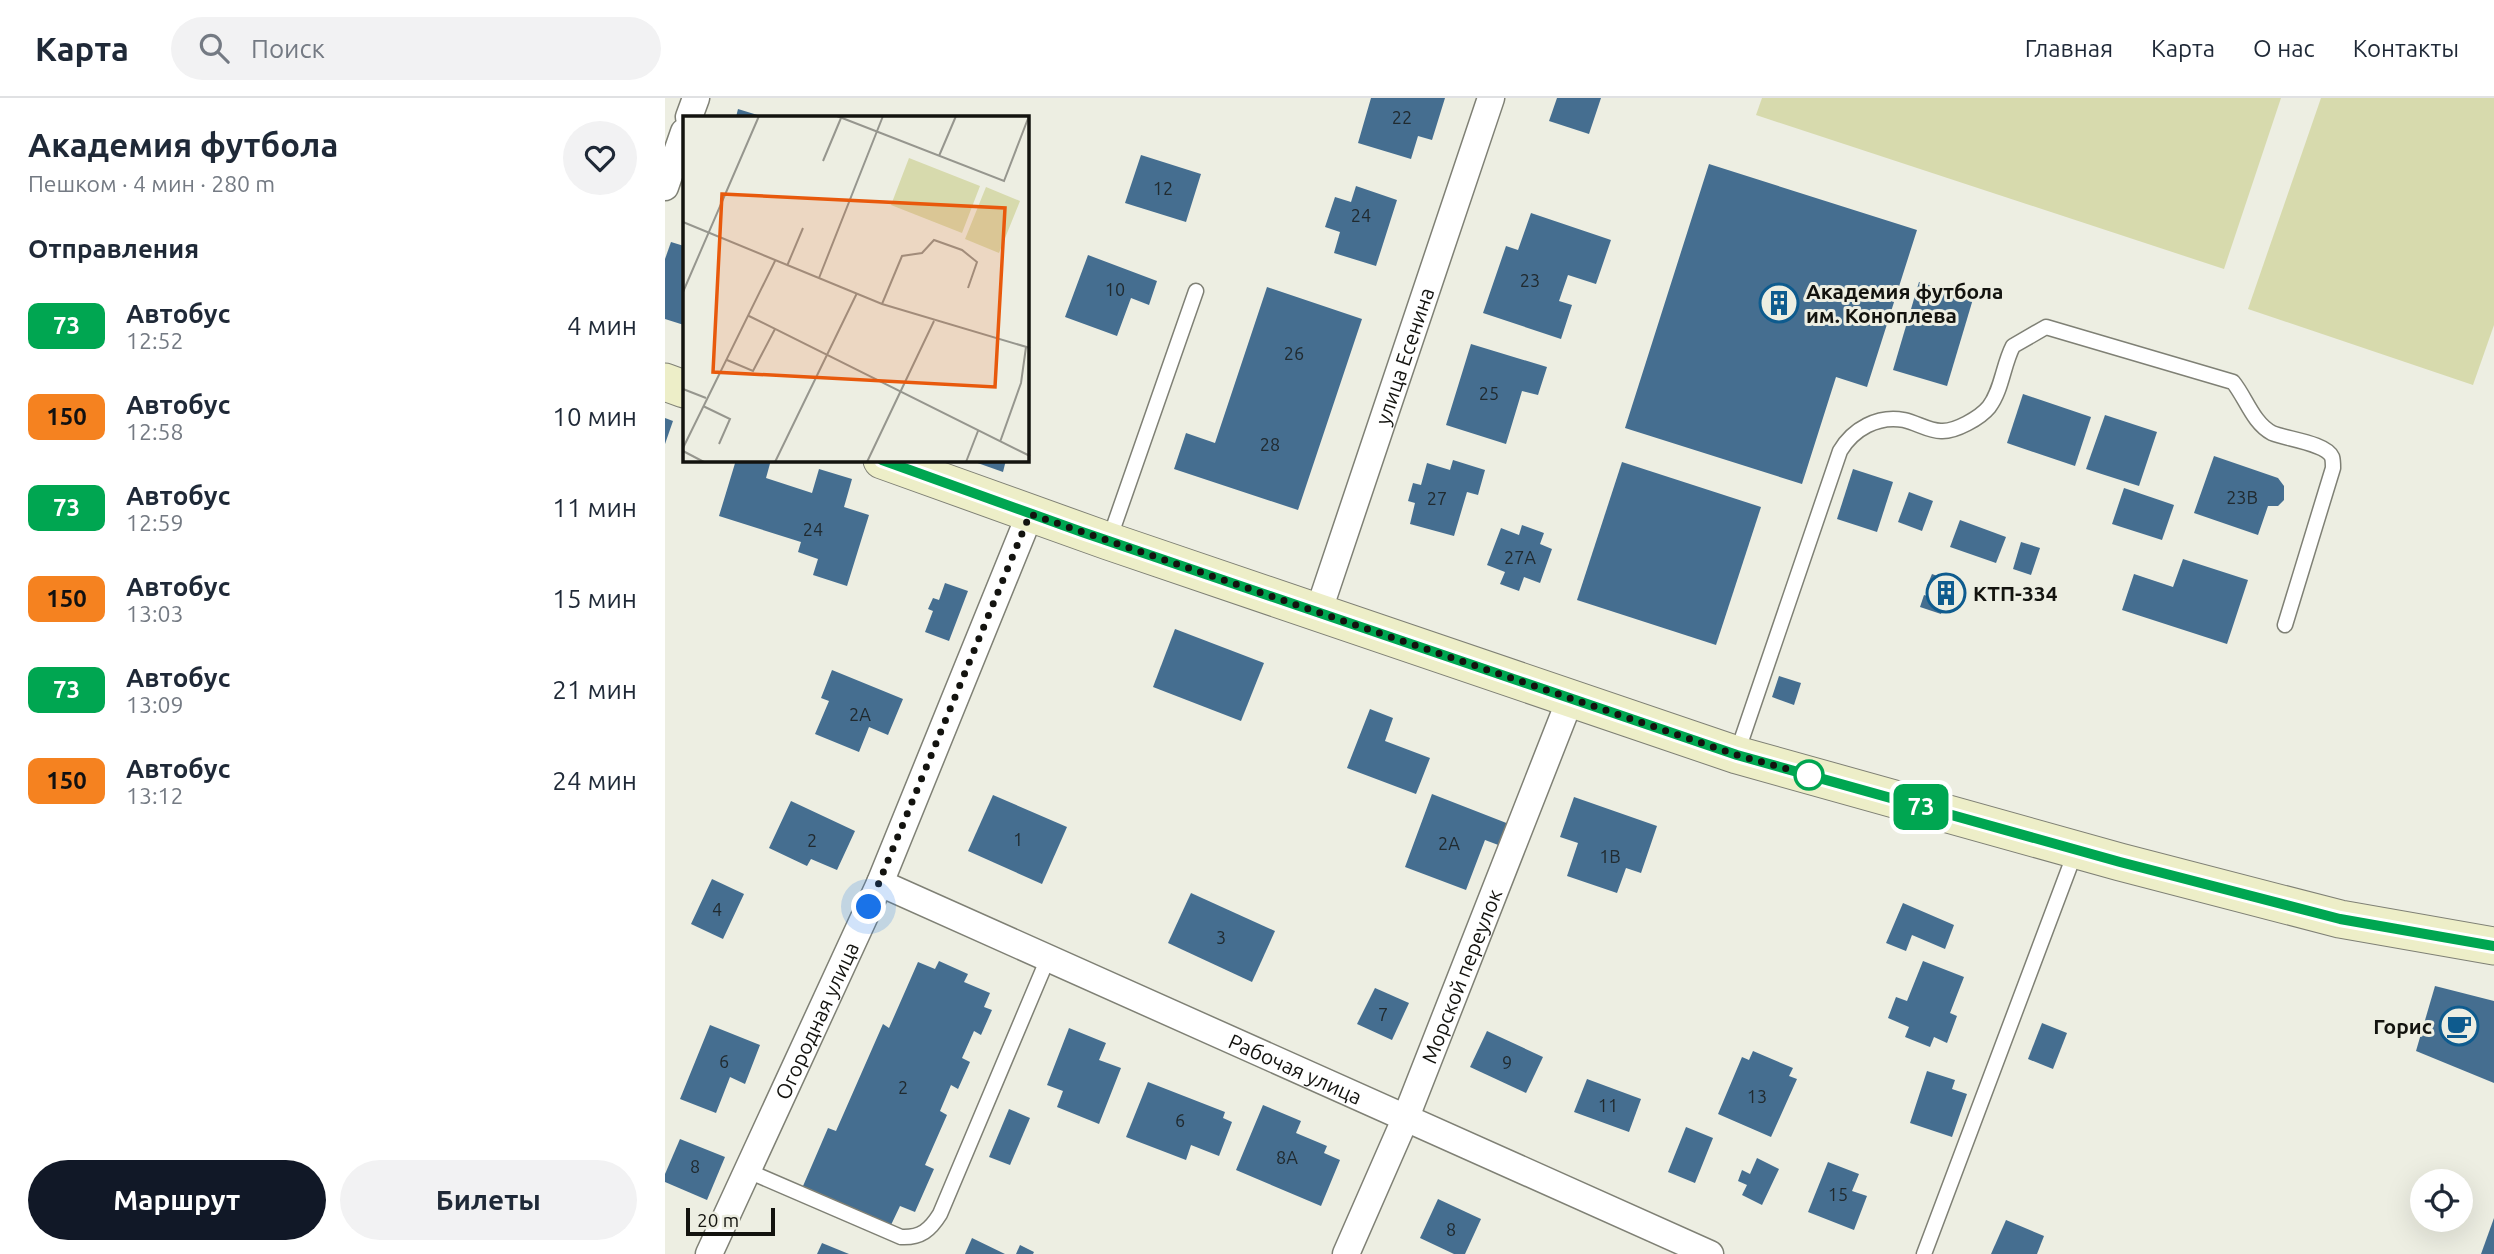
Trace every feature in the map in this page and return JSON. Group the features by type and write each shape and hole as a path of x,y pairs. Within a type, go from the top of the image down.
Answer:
{"main road":[{"path":"665,382 683,388"},
{"path":"887,462 1108,541 1737,755 2076,850 2340,919 2494,946"}],"street":[{"path":"689,116 696,98"},
{"name":"улица Есенина","path":"1318,612 1491,98"},
{"path":"665,187 683,135"},
{"name":"Огородная улица","path":"709,1254 880,883 1030,514"},
{"name":"Морской переулок","path":"1346,1254 1406,1116 1571,697"},
{"name":"Рабочая улица","path":"880,883 1710,1254"}],"lane":[{"path":"1108,541 1196,291"},
{"path":"1737,755 1840,451 1847,438 1874,423 1888,419 1904,420 1942,432 1955,429 1988,408 2013,346 2046,327 2233,382 2265,428 2274,434 2324,449 2331,456 2333,468 2285,625"},
{"path":"1924,1254 2076,850"},
{"path":"748,1171 901,1237 923,1234 940,1213 1048,958"}],"green space":[{"path":"1762,98 2281,98 2224,269 1756,115"},
{"path":"2321,98 2494,98 2494,325 2473,385 2248,309"}],"building":[{"path":"1371,98 1445,98 1432,140 1418,136 1411,159 1358,143"},
{"path":"1557,98 1601,98 1589,134 1549,121"},
{"path":"738,109 761,116 736,116"},
{"path":"1141,155 1201,174 1186,222 1125,203"},
{"name":"Академия футбола им. Коноплева","path":"1709,164 1917,230 1867,387 1836,377 1802,484 1625,428"},
{"path":"1356,186 1397,200 1376,266 1334,253 1340,232 1325,227 1335,197 1351,202"},
{"path":"1531,213 1611,240 1596,284 1568,275 1559,301 1572,305 1561,339 1483,313 1506,246 1518,250"},
{"path":"671,242 683,246 683,325 665,319 665,259"},
{"path":"1088,255 1157,281 1149,305 1131,298 1117,336 1065,317"},
{"path":"1919,282 1973,299 1947,386 1893,370"},
{"path":"1267,287 1362,319 1298,510 1174,469 1186,433 1215,443"},
{"path":"1471,344 1547,367 1538,395 1522,391 1506,444 1446,425"},
{"path":"2023,394 2091,417 2075,466 2007,443"},
{"path":"2105,415 2157,432 2139,486 2086,469"},
{"path":"665,418 673,421 665,444"},
{"path":"2214,456 2278,478 2284,486 2284,500 2278,506 2268,506 2258,535 2194,513"},
{"path":"1453,460 1485,470 1478,495 1467,492 1454,536 1410,524 1415,503 1408,501 1413,483 1421,485 1427,463 1450,470"},
{"path":"735,462 770,462 766,478 812,493 819,469 852,479 844,507 869,515 847,586 813,575 818,559 798,552 801,542 719,516"},
{"path":"975,462 1006,462 1003,472"},
{"path":"1622,462 1761,507 1716,645 1577,600"},
{"path":"1853,469 1893,482 1877,532 1837,519"},
{"path":"2124,488 2174,505 2162,540 2112,524"},
{"path":"1909,492 1933,501 1922,531 1898,522"},
{"path":"1960,520 2006,537 1996,563 1950,547"},
{"path":"1522,525 1544,533 1540,544 1552,549 1540,583 1524,577 1519,591 1500,584 1505,572 1487,565 1501,528 1519,535"},
{"path":"2021,542 2040,548 2031,575 2013,569"},
{"path":"2183,559 2248,580 2227,644 2122,610 2134,574 2173,587"},
{"name":"КТП-334","path":"1932,574 1953,582 1941,614 1920,607 1924,595 1940,600 1943,592 1927,586"},
{"path":"945,583 968,591 949,641 925,632 933,611 928,609 933,598 939,600"},
{"path":"1175,629 1264,663 1241,721 1153,687"},
{"path":"832,670 903,699 888,735 869,727 859,752 815,734 829,701 821,698"},
{"path":"1779,676 1801,683 1794,705 1772,697"},
{"path":"1370,709 1393,718 1385,741 1430,758 1416,794 1347,768"},
{"path":"1432,794 1509,824 1501,846 1485,840 1466,890 1405,867"},
{"path":"993,795 1067,827 1042,884 968,851"},
{"path":"1574,797 1657,826 1641,873 1626,868 1617,893 1567,876 1578,843 1560,837"},
{"path":"791,801 855,831 837,870 811,859 807,866 769,848"},
{"path":"712,879 744,894 723,939 691,924"},
{"path":"1191,893 1275,931 1252,982 1168,943"},
{"path":"1903,903 1954,925 1945,949 1912,935 1906,951 1886,943"},
{"path":"939,961 968,974 964,982 990,993 984,1007 992,1010 981,1035 974,1031 962,1058 970,1062 958,1089 951,1085 940,1111 947,1115 925,1165 934,1169 915,1212 900,1206 891,1225 803,1186 828,1128 836,1131 883,1024 889,1028 918,962 935,969"},
{"path":"1923,961 1964,977 1950,1013 1957,1016 1947,1043 1934,1037 1930,1047 1905,1037 1909,1027 1888,1018 1896,997 1907,1001"},
{"name":"Горис","path":"2435,986 2494,1001 2494,1083 2416,1051"},
{"path":"1375,988 1409,1003 1392,1040 1357,1024"},
{"path":"2042,1023 2067,1033 2053,1069 2028,1059"},
{"path":"710,1025 760,1045 745,1084 730,1077 716,1113 680,1099"},
{"path":"1069,1028 1106,1043 1099,1060 1121,1068 1099,1124 1057,1107 1063,1091 1047,1085"},
{"path":"1487,1031 1543,1057 1526,1093 1470,1067"},
{"path":"1753,1051 1793,1068 1789,1076 1797,1079 1771,1137 1718,1114 1742,1057 1749,1060"},
{"path":"1927,1071 1955,1080 1952,1089 1967,1094 1952,1137 1910,1123"},
{"path":"1587,1079 1641,1099 1629,1132 1574,1112"},
{"path":"1148,1082 1225,1112 1223,1118 1232,1122 1219,1156 1191,1145 1186,1160 1126,1137"},
{"path":"1263,1105 1301,1121 1296,1133 1327,1146 1324,1153 1340,1160 1321,1206 1236,1170"},
{"path":"1009,1109 1030,1118 1010,1165 989,1157"},
{"path":"1686,1127 1713,1138 1695,1183 1668,1172"},
{"path":"680,1139 725,1157 707,1200 665,1182 665,1174"},
{"path":"1757,1158 1779,1169 1762,1205 1742,1195 1747,1185 1738,1181 1742,1170 1750,1174"},
{"path":"1828,1162 1859,1174 1852,1191 1867,1196 1854,1230 1808,1212"},
{"path":"1438,1199 1481,1219 1465,1254 1454,1254 1420,1238"},
{"path":"2494,1218 2494,1254 2481,1254"},
{"path":"2006,1220 2044,1236 2037,1254 1991,1254"},
{"path":"972,1238 1005,1254 965,1254"},
{"path":"822,1243 849,1254 817,1254"},
{"path":"1020,1245 1034,1252 1033,1254 1016,1254"}],"bus line":[{"name":"73","path":"887,462 1082,532 1737,755 2120,862 2340,919 2494,946"}],"place":[{"name":"Академия футбола им. Коноплева","path":"1779,303"},
{"name":"КТП-334","path":"1946,593"},
{"name":"Горис","path":"2459,1026"}],"route":[{"path":"869,907 1030,514 1737,755 1809,775"}]}
